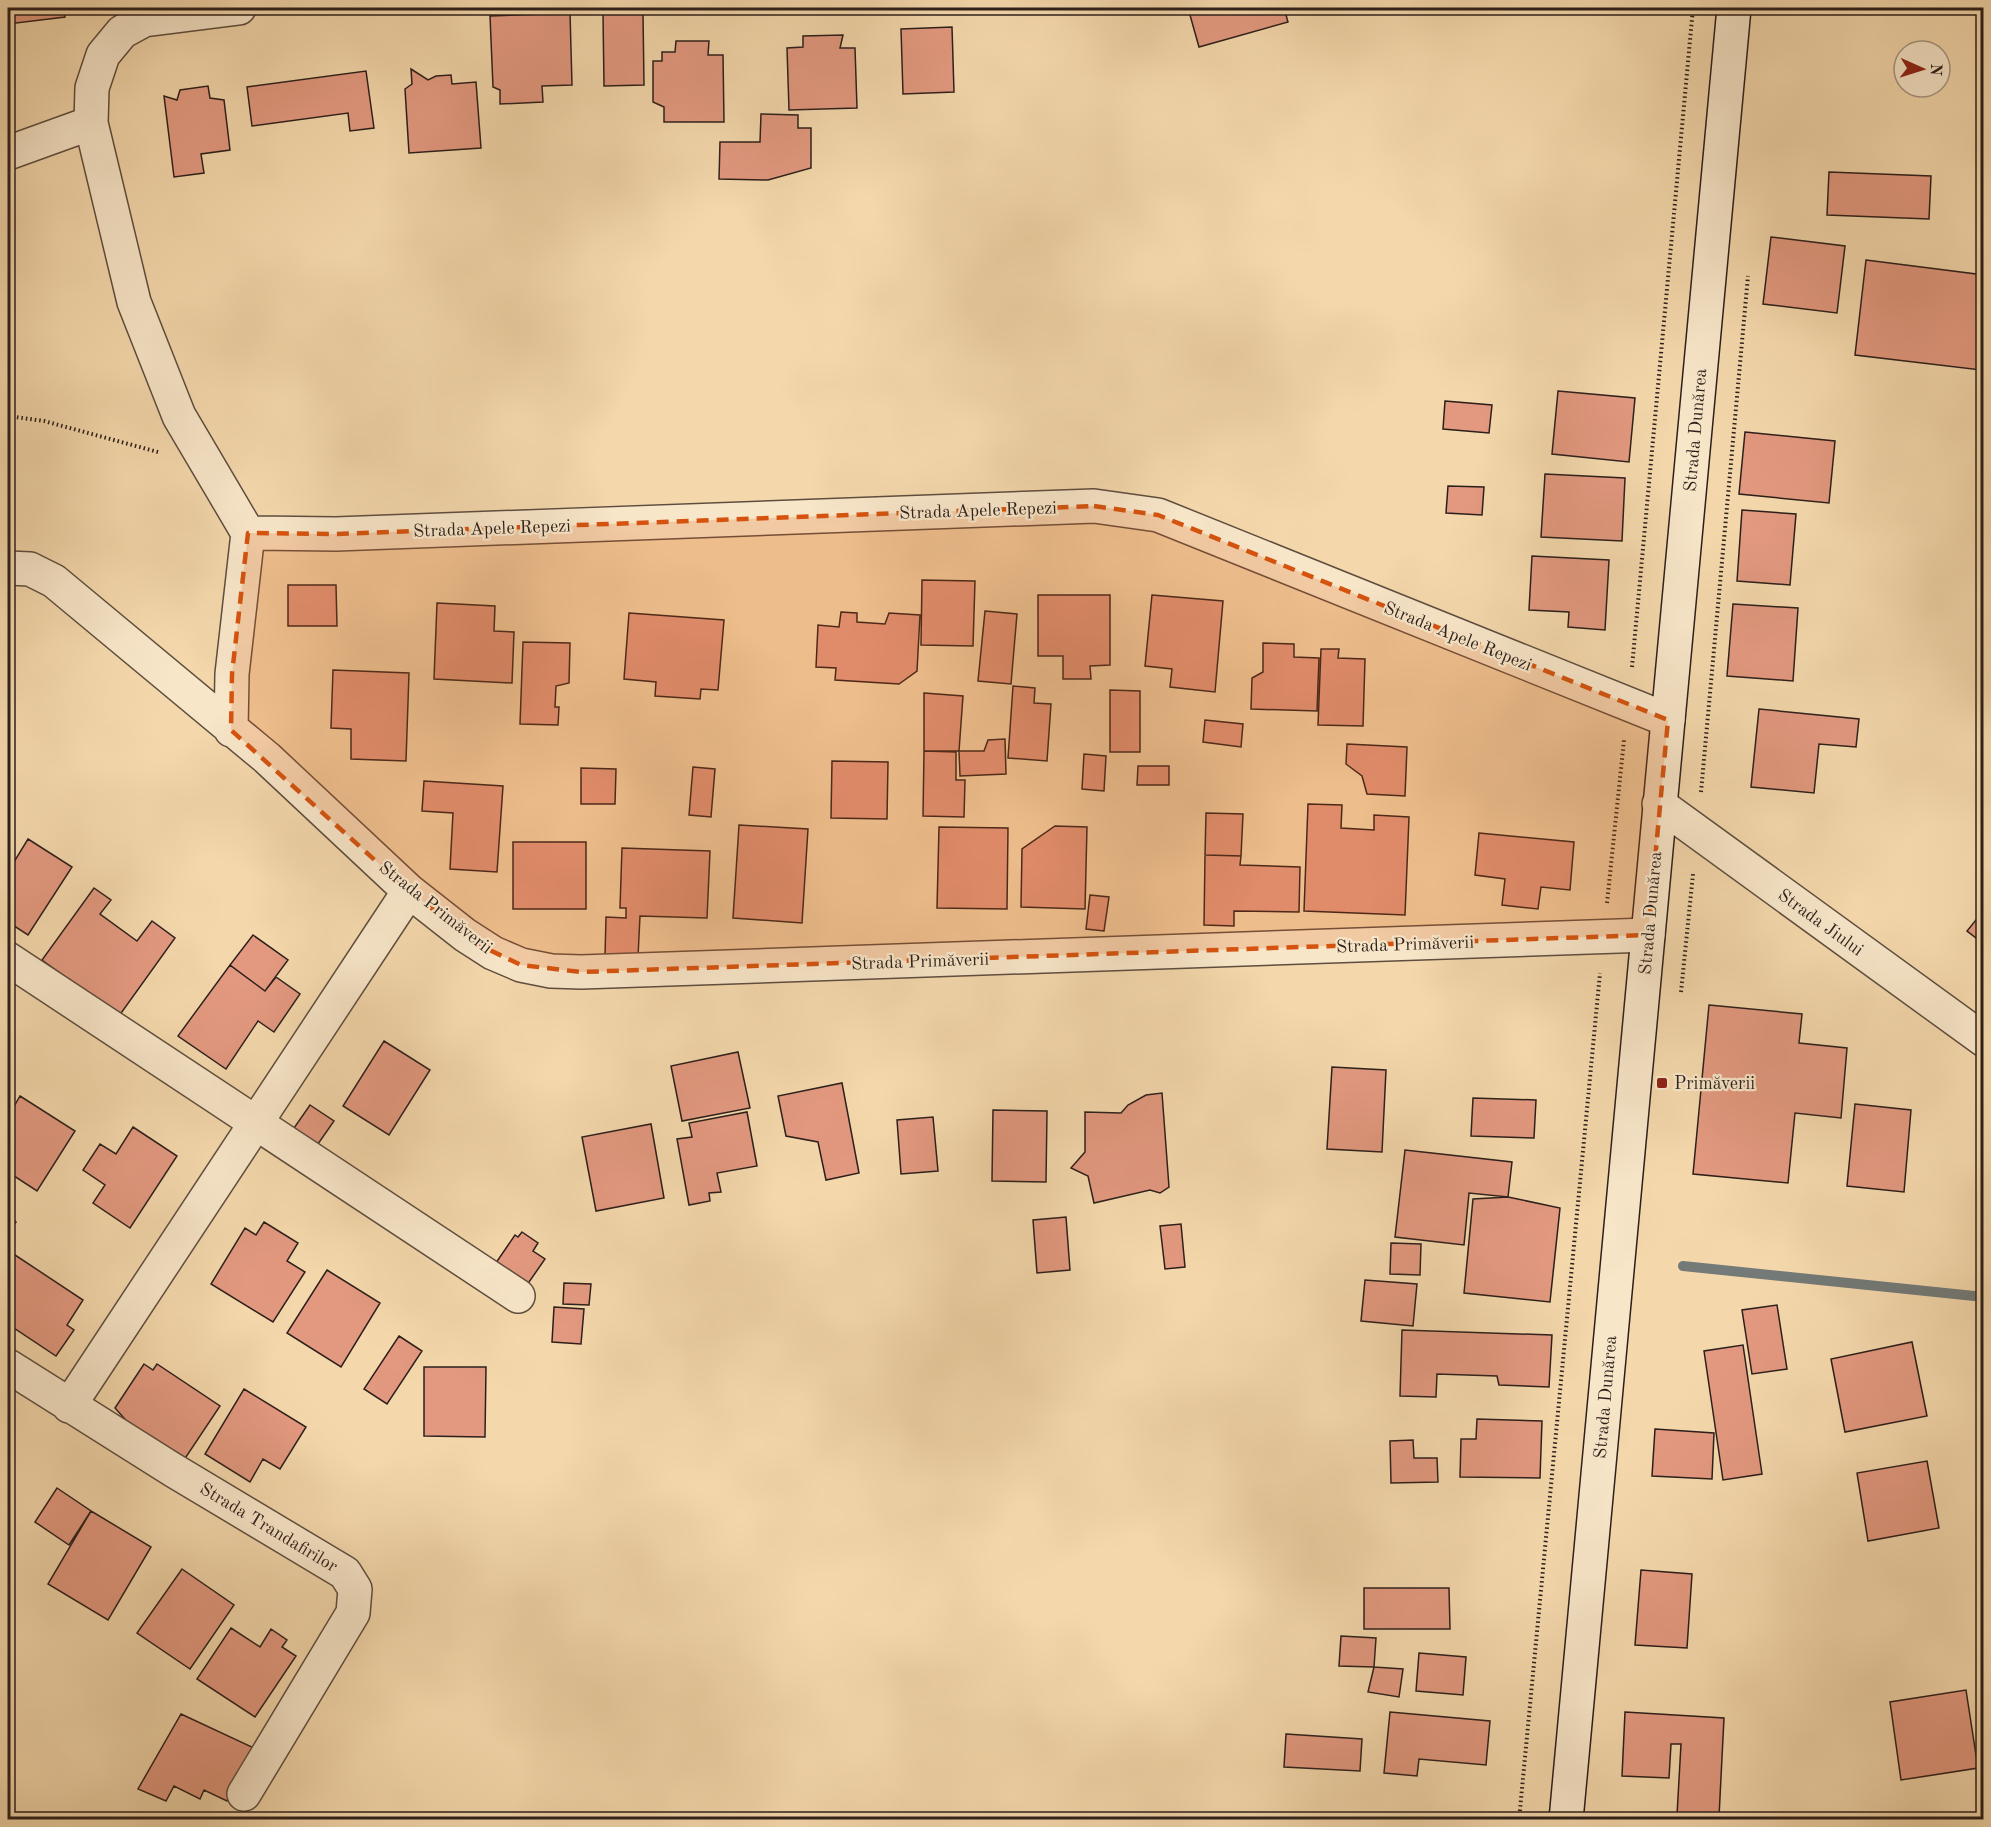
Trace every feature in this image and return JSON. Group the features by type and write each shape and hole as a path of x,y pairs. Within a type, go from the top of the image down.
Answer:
{"street":[{"path":"231,730 232,674 248,533 179,416 134,302 91,123 92,88 103,55 122,32 144,20 239,8"},
{"name":"Strada Dunărea","path":"1566,1820 1734,8"},
{"path":"8,153 91,123"},
{"name":"Strada Apele Repezi","path":"248,533 336,534 1094,506 1131,510 1158,515 1668,720"},
{"name":"Strada Primăverii","path":"8,568 30,569 54,581 267,758 409,891 465,935 507,960 537,969 566,972 1648,935"},
{"name":"Strada Jiului","path":"1659,804 1983,1040"},
{"path":"69,1406 409,891"},
{"path":"8,959 518,1296"},
{"name":"Strada Trandafirilor","path":"8,1366 69,1406 345,1573 356,1589 353,1613 244,1794"}],"path":[{"path":"8,416 44,421 208,465"}],"highlighted area":[{"path":"1094,506 1158,515 1668,720 1648,935 581,972 521,965 479,945 409,891 231,730 232,674 248,533 336,534"}],"building":[{"path":"8,8 64,8 65,17 8,24"},
{"path":"1188,8 1284,8 1288,22 1199,47"},
{"path":"570,13 572,85 542,86 543,102 500,104 500,90 493,87 490,16"},
{"path":"603,14 643,14 644,85 604,86"},
{"path":"952,27 954,92 903,94 901,29"},
{"path":"843,35 840,48 855,48 857,108 789,110 787,48 803,47 803,36"},
{"path":"676,41 709,41 708,55 723,55 724,122 664,122 664,107 653,102 653,61 662,61 662,52 675,52"},
{"path":"411,69 428,80 436,76 451,75 452,84 476,82 481,148 409,153 405,89 412,84"},
{"path":"366,71 374,128 350,131 348,113 252,126 247,87"},
{"path":"208,86 210,98 224,100 230,150 201,154 204,173 174,177 164,96 177,100 180,90"},
{"path":"761,114 798,115 798,128 811,128 811,168 768,180 719,179 720,142 760,142"},
{"path":"1829,172 1931,176 1929,219 1827,215"},
{"path":"1771,237 1845,246 1837,313 1763,304"},
{"path":"1866,260 1984,275 1984,354 1981,370 1855,355"},
{"path":"1558,391 1635,398 1629,462 1552,454"},
{"path":"1445,401 1492,405 1489,433 1443,429"},
{"path":"1745,432 1835,441 1829,503 1739,494"},
{"path":"1545,474 1625,478 1622,541 1541,537"},
{"path":"1448,486 1484,487 1482,515 1446,513"},
{"path":"1742,510 1796,514 1790,585 1737,581"},
{"path":"1532,556 1609,560 1605,630 1568,627 1569,612 1529,610"},
{"path":"922,580 975,581 973,646 921,645"},
{"path":"288,585 336,585 337,626 288,626"},
{"path":"1038,595 1110,595 1110,665 1090,666 1091,679 1063,679 1063,656 1038,656"},
{"path":"1152,595 1223,601 1215,692 1170,687 1172,669 1145,666"},
{"path":"437,603 495,606 494,631 514,632 512,683 434,679"},
{"path":"1733,604 1798,608 1793,681 1727,676"},
{"path":"985,611 1017,614 1011,684 978,681"},
{"path":"841,612 857,613 857,622 885,624 889,613 920,615 917,671 899,684 835,680 836,668 816,667 818,625 839,627"},
{"path":"629,613 724,620 718,690 701,689 700,699 655,696 656,682 624,679"},
{"path":"523,642 570,643 569,683 556,686 555,707 559,707 558,725 520,724"},
{"path":"1263,643 1294,644 1294,657 1319,658 1317,711 1251,709 1252,678 1263,672"},
{"path":"1321,649 1339,649 1338,658 1365,659 1363,726 1318,725"},
{"path":"333,670 409,673 406,761 351,759 351,729 331,728"},
{"path":"1013,686 1035,688 1034,703 1051,704 1047,761 1008,758"},
{"path":"1110,690 1140,691 1140,752 1110,752"},
{"path":"924,693 963,696 959,751 924,751"},
{"path":"1759,709 1859,719 1856,747 1819,744 1814,793 1751,787"},
{"path":"1205,720 1243,724 1241,747 1203,742"},
{"path":"1005,739 1006,774 960,776 959,751 984,751 988,740"},
{"path":"1347,744 1407,747 1405,796 1367,794 1362,776 1346,764"},
{"path":"924,751 956,752 956,780 965,780 964,817 923,816"},
{"path":"1084,754 1106,756 1104,791 1082,789"},
{"path":"832,761 888,762 887,819 831,818"},
{"path":"1138,766 1169,766 1169,785 1137,785"},
{"path":"693,767 715,769 711,817 689,815"},
{"path":"581,768 616,769 615,804 581,804"},
{"path":"424,781 503,786 497,872 450,869 453,813 422,811"},
{"path":"1308,804 1342,805 1341,828 1374,830 1374,815 1409,817 1405,915 1304,911"},
{"path":"1206,813 1243,814 1241,856 1205,855"},
{"path":"739,825 808,829 802,923 733,918"},
{"path":"1055,826 1087,827 1085,909 1021,907 1022,849"},
{"path":"939,827 1008,828 1007,909 937,908"},
{"path":"1479,833 1574,842 1570,890 1541,887 1538,909 1502,905 1505,879 1475,875"},
{"path":"28,839 72,867 28,935 8,922 8,858 14,862"},
{"path":"513,842 586,842 586,909 513,909"},
{"path":"622,848 710,851 707,918 640,916 638,957 605,956 606,917 626,918 626,908 620,908"},
{"path":"1205,855 1241,856 1240,865 1300,867 1299,912 1234,911 1234,926 1204,925"},
{"path":"94,888 111,900 100,914 137,941 152,921 175,938 119,1016 42,960"},
{"path":"1090,895 1109,897 1104,931 1086,929"},
{"path":"1984,910 1984,944 1967,931"},
{"path":"253,935 288,960 265,991 230,965"},
{"path":"230,965 265,991 276,977 300,994 274,1032 258,1021 226,1069 178,1036"},
{"path":"1709,1005 1802,1014 1799,1043 1847,1048 1841,1118 1795,1113 1788,1183 1693,1174"},
{"path":"384,1041 430,1070 389,1135 343,1106"},
{"path":"738,1052 750,1108 682,1121 671,1066"},
{"path":"1332,1067 1386,1070 1382,1152 1327,1149"},
{"path":"842,1083 859,1173 826,1180 818,1142 786,1136 778,1096"},
{"path":"1162,1093 1169,1187 1160,1193 1150,1190 1094,1203 1088,1176 1071,1168 1085,1152 1085,1112 1121,1113 1128,1105 1146,1095"},
{"path":"20,1096 75,1131 37,1191 8,1172 8,1117"},
{"path":"1473,1098 1536,1100 1534,1138 1471,1136"},
{"path":"1855,1104 1911,1110 1904,1192 1847,1186"},
{"path":"310,1105 334,1121 318,1144 294,1128"},
{"path":"993,1110 1047,1111 1046,1182 992,1181"},
{"path":"747,1112 757,1166 717,1173 721,1192 709,1193 710,1201 689,1205 677,1139 692,1137 689,1123"},
{"path":"933,1117 938,1171 901,1174 897,1120"},
{"path":"651,1124 664,1198 596,1211 582,1137"},
{"path":"133,1127 177,1156 130,1228 93,1203 105,1185 83,1170 100,1144 116,1154"},
{"path":"1405,1150 1512,1162 1508,1197 1469,1193 1464,1245 1395,1237"},
{"path":"1508,1197 1560,1208 1550,1302 1464,1293 1473,1199"},
{"path":"8,1215 16,1222 8,1232"},
{"path":"1066,1217 1070,1270 1037,1273 1033,1220"},
{"path":"264,1222 298,1243 287,1261 305,1272 273,1322 211,1284 245,1228 256,1235"},
{"path":"1181,1224 1185,1267 1165,1269 1160,1226"},
{"path":"522,1232 538,1243 533,1251 545,1259 520,1295 489,1273 515,1235 518,1237"},
{"path":"1391,1243 1421,1244 1420,1275 1390,1274"},
{"path":"12,1253 83,1300 67,1325 74,1330 56,1356 8,1324 8,1260"},
{"path":"327,1270 380,1303 341,1367 287,1333"},
{"path":"1365,1280 1417,1284 1413,1326 1361,1321"},
{"path":"564,1283 591,1284 589,1305 563,1304"},
{"path":"1777,1305 1787,1369 1752,1374 1742,1310"},
{"path":"554,1307 584,1309 581,1344 552,1342"},
{"path":"1402,1330 1552,1335 1549,1387 1499,1385 1497,1376 1437,1374 1436,1397 1400,1396"},
{"path":"399,1336 422,1351 387,1404 364,1389"},
{"path":"1912,1342 1927,1416 1845,1432 1831,1359"},
{"path":"1743,1345 1762,1474 1723,1480 1704,1351"},
{"path":"144,1364 153,1370 157,1364 220,1406 182,1463 131,1426 115,1408"},
{"path":"424,1367 486,1367 485,1437 424,1436"},
{"path":"244,1389 306,1427 280,1469 263,1459 250,1482 205,1454"},
{"path":"1477,1419 1542,1421 1540,1478 1460,1477 1461,1439 1476,1439"},
{"path":"1655,1429 1714,1433 1712,1479 1652,1476"},
{"path":"1413,1440 1414,1458 1437,1458 1438,1482 1391,1483 1390,1441"},
{"path":"1927,1461 1939,1528 1868,1541 1857,1473"},
{"path":"57,1488 91,1511 69,1545 35,1522"},
{"path":"91,1511 151,1547 108,1620 48,1584"},
{"path":"182,1569 234,1605 190,1669 137,1633"},
{"path":"1641,1570 1692,1574 1687,1648 1635,1645"},
{"path":"1364,1588 1449,1588 1450,1629 1364,1629"},
{"path":"231,1628 260,1647 271,1629 287,1640 282,1647 296,1656 255,1717 197,1679"},
{"path":"1341,1636 1376,1638 1374,1667 1339,1666"},
{"path":"1419,1653 1466,1657 1463,1695 1416,1691"},
{"path":"1374,1667 1403,1669 1399,1697 1368,1692"},
{"path":"1966,1690 1978,1768 1901,1780 1890,1702"},
{"path":"1390,1712 1490,1721 1486,1765 1419,1759 1417,1776 1384,1773"},
{"path":"1625,1712 1724,1718 1719,1817 1677,1815 1681,1744 1671,1744 1669,1778 1622,1776"},
{"path":"181,1714 254,1748 227,1801 204,1790 200,1799 174,1786 166,1801 138,1789"},
{"path":"1286,1734 1362,1739 1360,1771 1284,1767"}],"waterway":[{"path":"1683,1266 1984,1297"}],"place":[{"name":"Primăverii","path":"1662,1083"}]}
